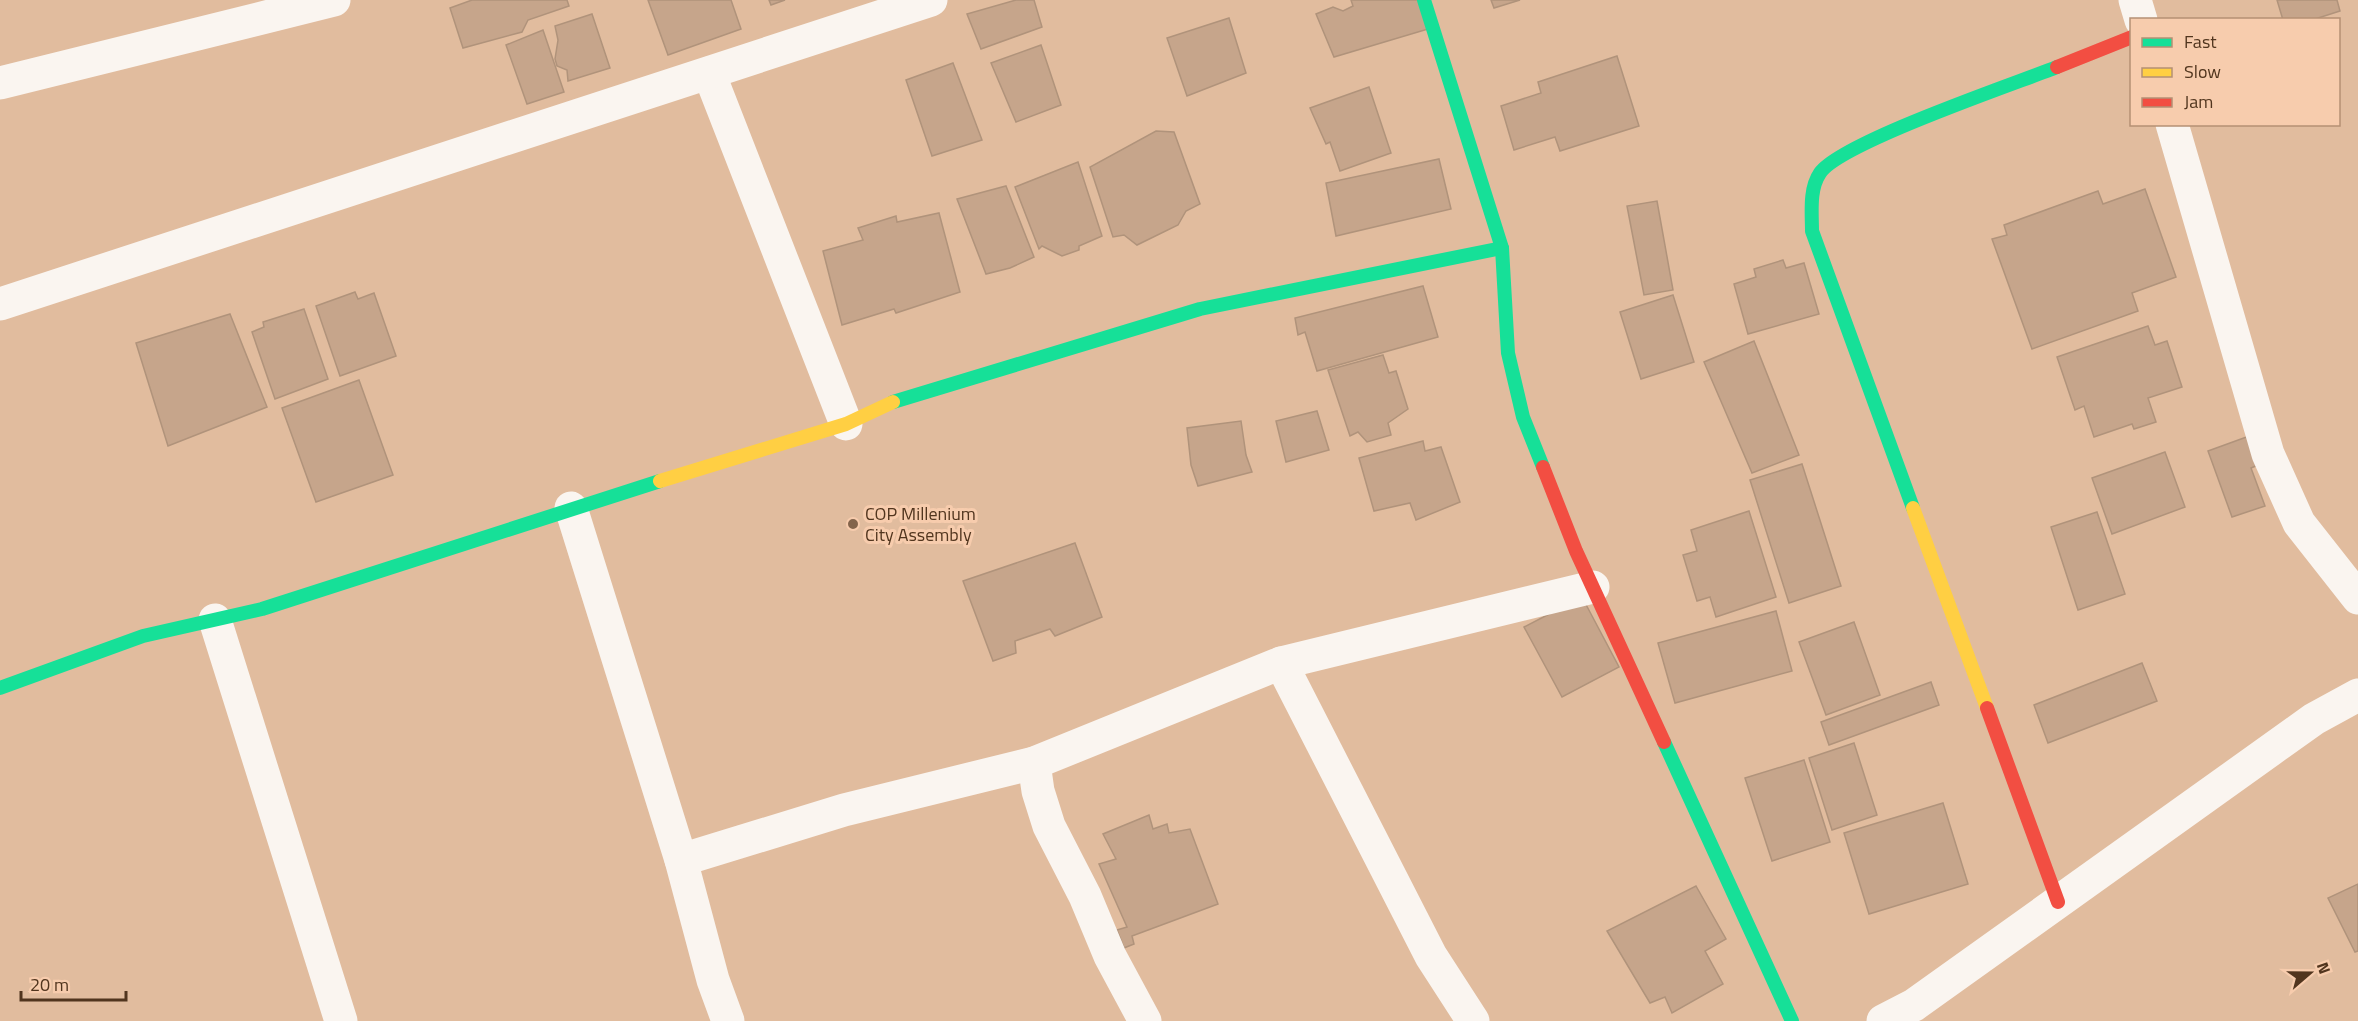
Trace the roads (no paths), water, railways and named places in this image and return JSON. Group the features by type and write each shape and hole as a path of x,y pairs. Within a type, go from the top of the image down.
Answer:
{"street":[{"path":"0,82 334,0"},
{"path":"0,304 932,0"},
{"path":"1424,0 1502,248 1508,353 1523,417 1593,587 1792,1021"},
{"path":"2135,0 2140,18"},
{"path":"2058,902 1812,231 1812,186 1829,161 1865,143 2130,38"},
{"path":"709,73 846,424"},
{"path":"2173,126 2268,454 2299,523 2358,598"},
{"path":"0,688 143,636 262,609 571,508 846,424 896,400 1200,309 1502,248"},
{"path":"571,508 681,860 713,980 728,1021"},
{"path":"681,860 844,810 1034,763 1281,663 1593,587"},
{"path":"215,620 341,1021"},
{"path":"1281,663 1431,956 1473,1021"},
{"path":"1882,1021 1918,1013 2058,902 2314,719 2358,696"},
{"path":"1034,763 1038,791 1049,826 1086,897 1110,956 1145,1021"}],"place":[{"name":"COP Millenium City Assembly","path":"853,524"}]}
